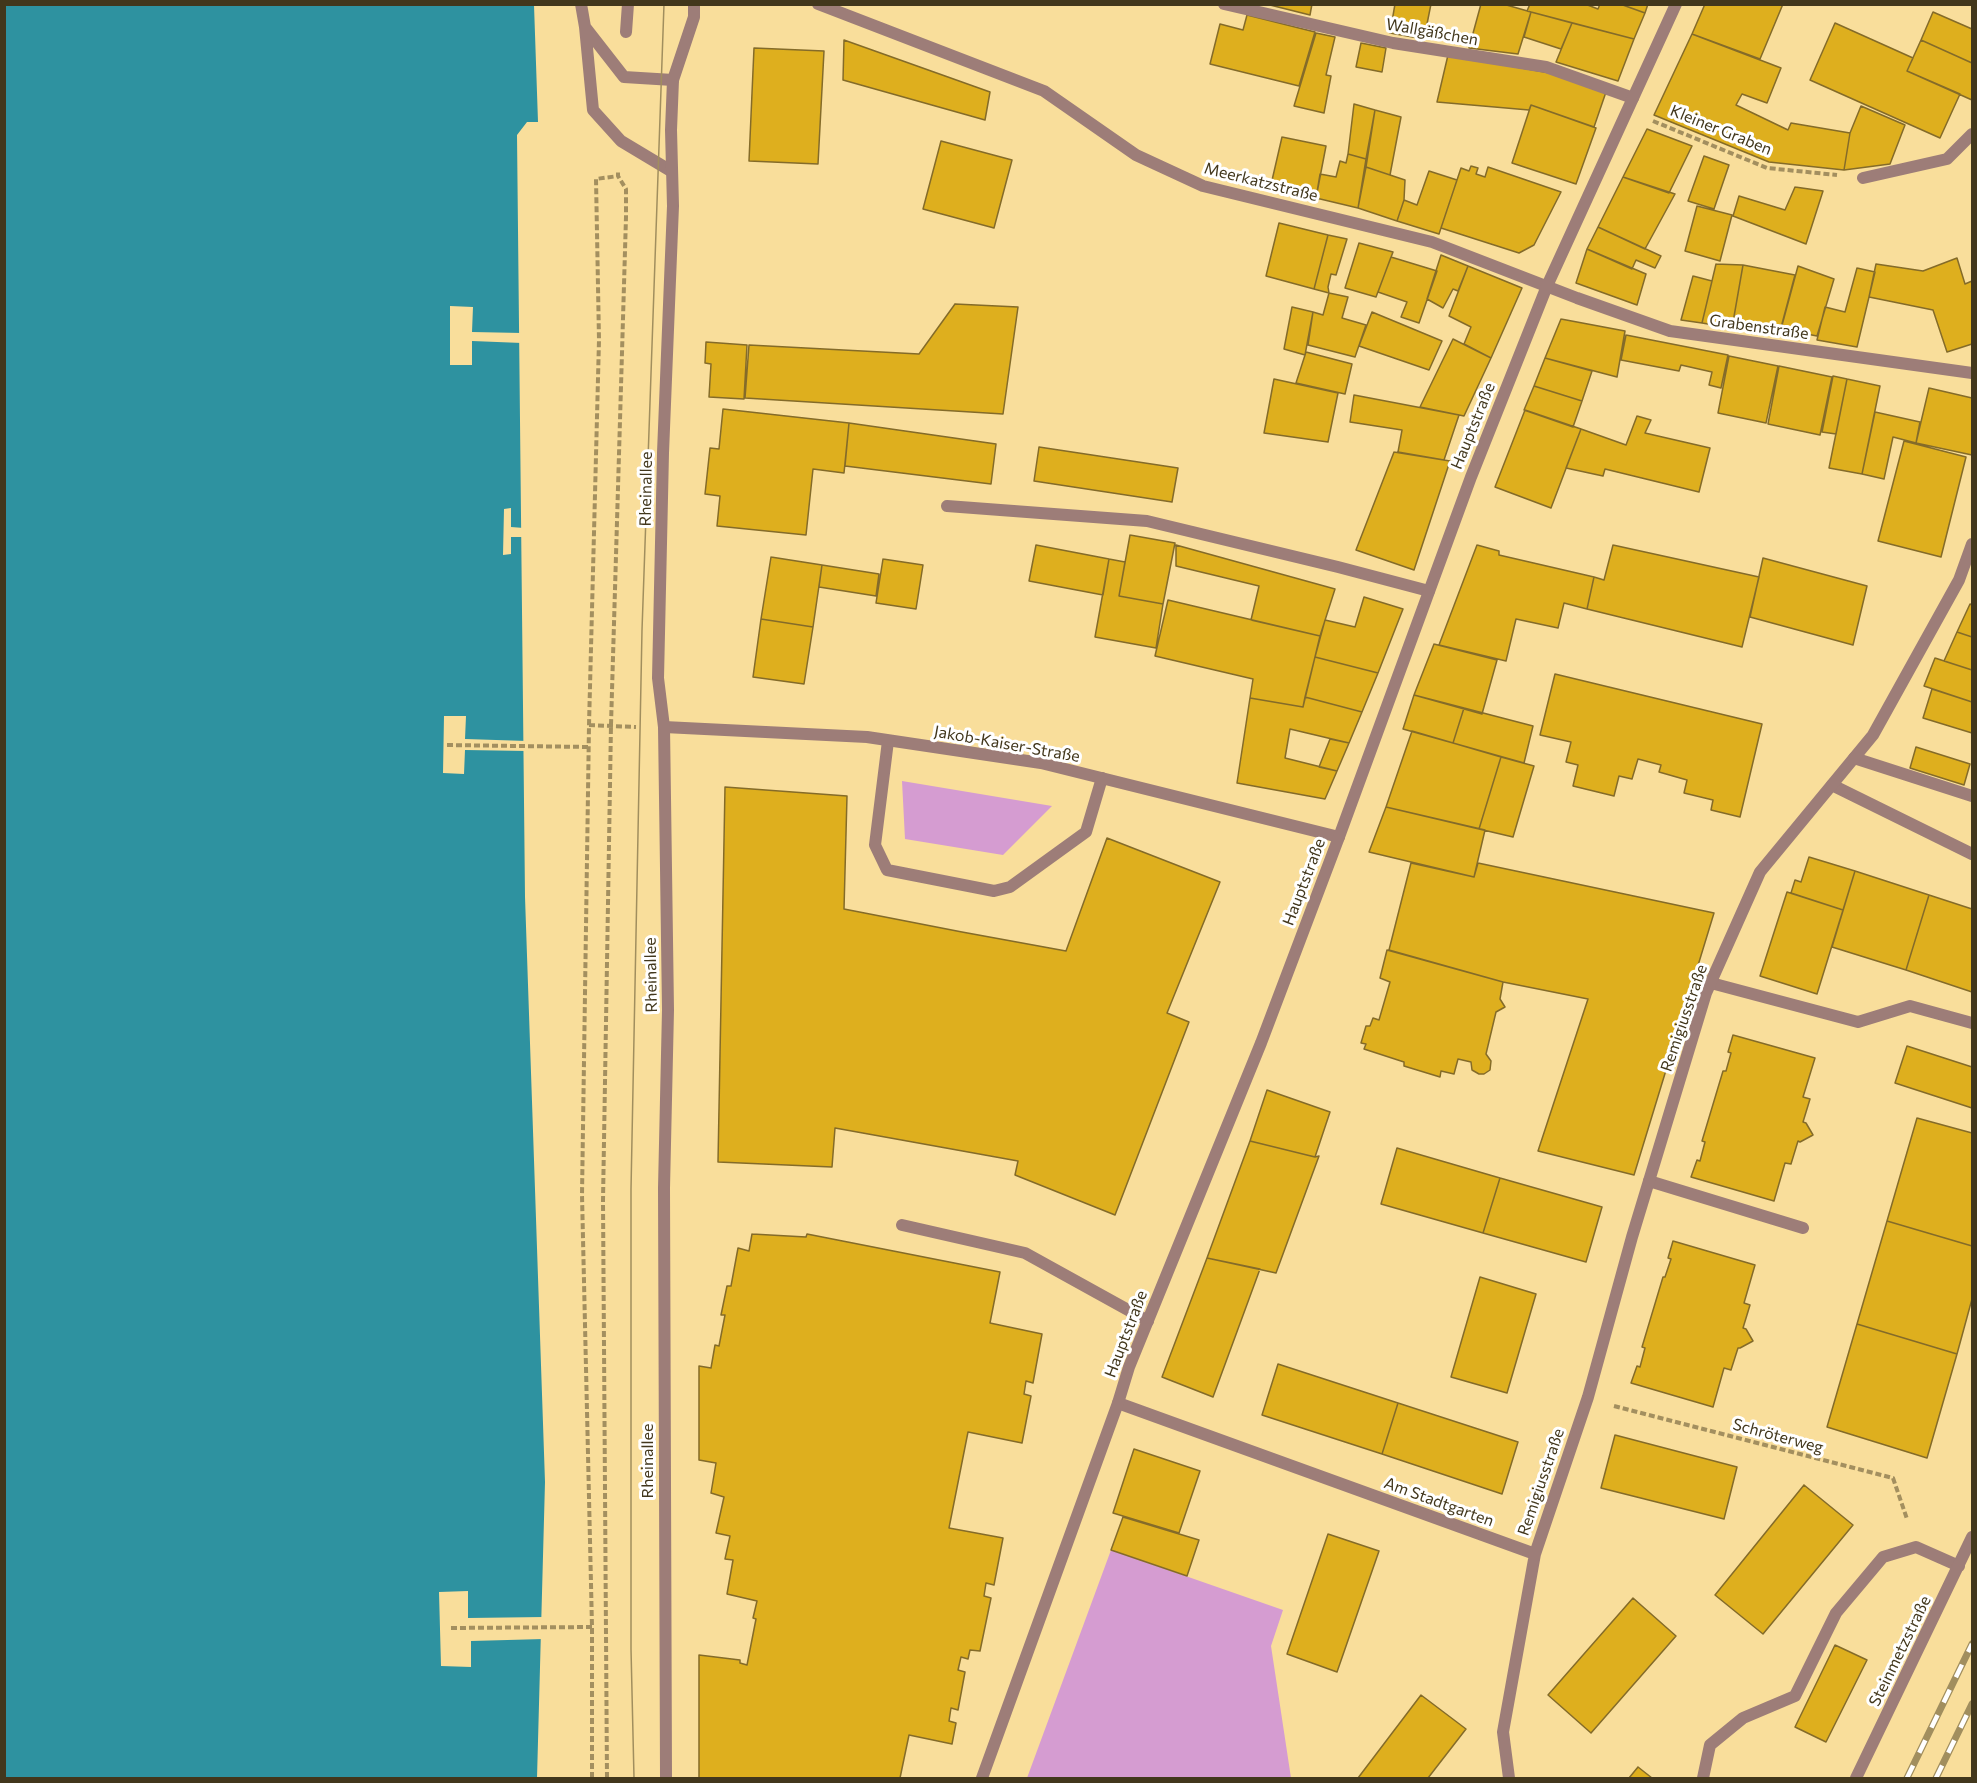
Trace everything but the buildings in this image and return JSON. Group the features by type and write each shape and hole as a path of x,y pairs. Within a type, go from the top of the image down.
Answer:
{"street":[{"path":"581,4 593,110 621,141 671,171"},
{"path":"626,32 628,4"},
{"name":"Rheinallee","path":"666,1779 664,1188 668,1010 664,727 659,666 663,453 673,206 671,171 673,80 693,17 694,4"},
{"name":"Meerkatzstraße","path":"818,4 1044,91 1136,155 1203,186 1432,242 1547,286"},
{"name":"Wallgäßchen","path":"1224,4 1393,43 1546,67 1630,104"},
{"name":"Hauptstraße","path":"981,1779 1118,1403 1129,1367 1261,1043 1471,477 1547,286 1676,4"},
{"path":"585,27 624,77 673,80"},
{"path":"1863,178 1947,159 1972,134"},
{"name":"Grabenstraße","path":"1547,286 1670,330 1972,373"},
{"path":"946,506 1147,521 1429,591"},
{"name":"Remigiusstraße","path":"1535,1554 1588,1397 1649,1181 1711,983 1760,872 1873,735 1954,590 1972,544"},
{"name":"Jakob-Kaiser-Straße","path":"664,727 867,737 1041,763 1339,837"},
{"path":"888,741 875,846 888,870 994,891 1010,886 1086,832 1102,778"},
{"path":"1854,758 1972,796"},
{"path":"1832,785 1972,854"},
{"path":"1711,983 1858,1022 1910,1006 1972,1023"},
{"path":"1649,1181 1803,1228"},
{"path":"902,1225 1025,1254 1148,1321"},
{"name":"Am Stadtgarten","path":"1118,1403 1535,1554"},
{"name":"Steinmetzstraße","path":"1856,1779 1972,1537"},
{"path":"1703,1779 1710,1745 1743,1718 1795,1696 1836,1612 1883,1557 1916,1547 1959,1566"},
{"path":"1509,1779 1503,1732 1535,1554"}],"path":[{"name":"Kleiner Graben","path":"1630,104 1767,168 1863,178"},
{"path":"607,1779 603,1201 611,723 626,217 626,189 618,176 621,141"},
{"path":"592,1779 592,1627 582,1195 588,747 599,340 596,179 618,176"},
{"path":"589,725 611,723"},
{"path":"447,745 588,747"},
{"name":"Schröterweg","path":"1588,1397 1893,1478 1916,1547"},
{"path":"451,1628 592,1627"}],"shaded area":[{"path":"902,781 1052,806 1003,855 905,839"},
{"path":"1111,1550 1283,1610 1271,1646 1291,1778 1027,1778"}],"water":[{"path":"5,5 534,5 538,122 527,122 517,135 525,897 545,1482 537,1778 5,1778"}],"pier":[{"path":"450,306 473,307 472,332 522,333 522,343 472,341 472,365 450,365"},
{"path":"511,508 511,527 524,528 524,537 511,537 511,554 503,555 504,509"},
{"path":"444,716 466,716 465,739 527,741 527,751 465,750 464,774 443,773"},
{"path":"468,1591 468,1618 544,1617 544,1639 471,1641 471,1667 441,1666 439,1592"}],"tram line":[{"path":"634,1778 631,1649 631,1189 642,630 664,4"}],"railway":[{"path":"1907,1778 1972,1644"},
{"path":"1936,1778 1972,1704"}]}
